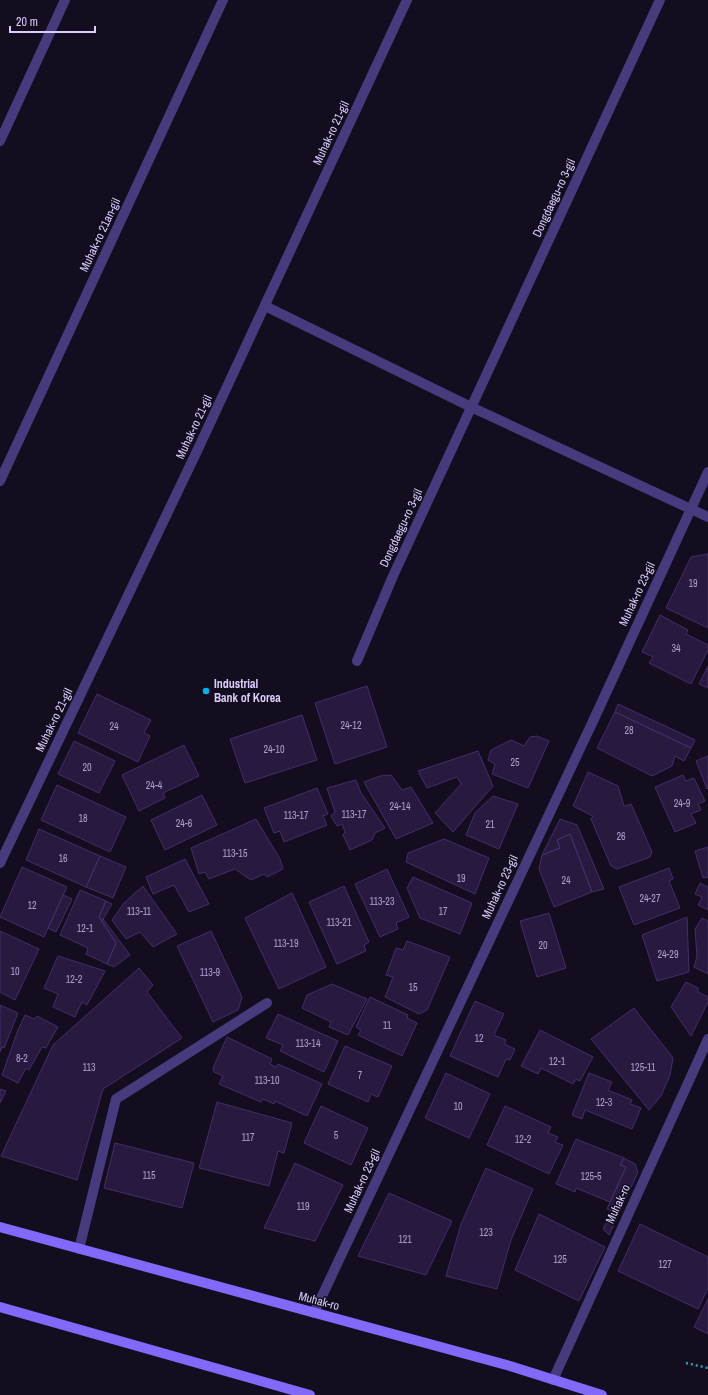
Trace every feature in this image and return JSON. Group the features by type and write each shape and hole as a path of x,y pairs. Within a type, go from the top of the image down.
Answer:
{"main road":[{"name":"Muhak-ro","path":"0,1227 503,1364 602,1395"},
{"path":"0,1307 310,1395"}],"street":[{"path":"0,141 65,0"},
{"name":"Muhak-ro 21an-gil","path":"0,481 223,0"},
{"name":"Muhak-ro 21-gil","path":"0,864 198,449 407,0"},
{"name":"Dongdaegu-ro 3-gil","path":"357,661 393,576 660,0"},
{"path":"265,306 471,407 708,517"},
{"name":"Muhak-ro 23-gil","path":"314,1313 594,719 708,472"},
{"path":"79,1249 116,1099 267,1003"},
{"name":"Muhak-ro","path":"553,1380 708,1039"}],"path":[{"path":"686,1363 708,1368"}],"building":[{"path":"708,554 708,628 666,608 691,557"},
{"path":"660,615 688,630 686,634 708,645 708,650 691,684 649,663 653,657 642,652"},
{"path":"708,666 708,688 699,684"},
{"path":"367,686 387,747 335,764 315,703"},
{"path":"97,694 151,720 144,733 150,736 138,762 78,733"},
{"path":"618,704 695,740 691,748 615,712"},
{"path":"615,712 691,748 684,761 675,756 672,766 652,776 597,748"},
{"path":"302,715 317,760 245,783 230,739"},
{"path":"537,736 549,741 528,788 492,774 495,764 488,760 491,750 511,740 524,746 530,737"},
{"path":"74,741 115,761 99,793 58,774"},
{"path":"184,745 199,776 163,793 165,798 139,811 122,775"},
{"path":"478,751 493,786 453,832 435,813 461,784 457,777 427,788 418,771"},
{"path":"708,756 708,788 707,789 696,761"},
{"path":"588,772 618,786 624,806 631,804 652,852 650,857 617,869 611,866 591,819 593,816 573,806"},
{"path":"391,775 402,790 411,787 433,823 396,839 364,782 380,776"},
{"path":"683,775 686,781 694,778 705,801 698,804 701,810 691,814 696,823 675,832 655,787"},
{"path":"356,780 361,793 385,828 375,833 372,840 350,850 343,835 345,832 342,824 337,826 331,816 335,812 327,788"},
{"path":"57,785 126,817 110,852 41,820"},
{"path":"317,788 328,814 323,816 327,825 284,842 280,831 274,833 264,808"},
{"path":"202,795 217,825 165,850 151,820"},
{"path":"493,796 518,804 499,849 466,835 475,813"},
{"path":"256,819 280,859 283,869 267,877 264,874 251,880 235,869 209,879 205,872 199,874 191,848"},
{"path":"560,819 577,825 604,889 592,892 570,834 557,840 560,848 542,855"},
{"path":"39,829 100,856 86,887 26,860"},
{"path":"570,834 592,892 554,907 539,869 542,855 560,848 557,840"},
{"path":"444,839 489,858 475,894 406,862 408,853"},
{"path":"708,847 708,877 703,878 695,851"},
{"path":"100,856 126,867 113,898 86,887"},
{"path":"185,859 209,904 189,912 174,885 153,894 146,877"},
{"path":"22,867 67,887 44,937 0,917"},
{"path":"669,868 673,879 669,881 680,908 634,925 619,887"},
{"path":"387,869 409,917 396,923 398,929 380,937 355,884"},
{"path":"413,877 472,903 460,934 420,918 407,888"},
{"path":"700,883 708,887 708,910 698,905 702,897 695,894"},
{"path":"143,886 177,934 153,947 140,932 126,939 112,920 124,903"},
{"path":"344,886 369,942 364,945 366,951 337,964 309,902"},
{"path":"80,890 106,901 99,917 116,943 107,964 86,954 88,948 60,935"},
{"path":"292,893 326,967 279,989 245,918"},
{"path":"63,895 72,899 56,932 48,928"},
{"path":"106,901 112,904 102,921 99,917"},
{"path":"549,913 566,968 537,977 520,921"},
{"path":"687,917 689,972 657,981 642,935"},
{"path":"702,918 708,921 708,974 694,967 697,957 695,929"},
{"path":"103,919 130,955 114,967 107,964 116,943 102,921"},
{"path":"0,931 39,949 15,1000 0,992"},
{"path":"211,931 242,997 238,1010 213,1022 177,946"},
{"path":"407,941 450,957 427,1010 419,1014 385,997 393,977 386,975 396,948 403,950"},
{"path":"58,956 105,971 87,1005 82,1002 75,1017 53,1007 58,994 44,988"},
{"path":"139,968 153,985 147,992 182,1038 103,1089 77,1180 1,1156 53,1045"},
{"path":"686,982 698,988 698,992 708,997 708,1002 691,1036 671,1007"},
{"path":"332,984 367,999 348,1035 329,1027 331,1022 302,1008 307,995"},
{"path":"370,997 408,1015 407,1018 417,1023 402,1056 358,1035 361,1030 356,1027"},
{"path":"475,1001 504,1014 494,1035 506,1040 504,1044 515,1049 510,1060 506,1059 498,1077 450,1056"},
{"path":"0,1005 18,1013 4,1048 2,1047 0,1052"},
{"path":"634,1008 673,1058 670,1075 661,1096 649,1110 591,1039"},
{"path":"278,1014 338,1041 324,1072 280,1051 283,1045 266,1038"},
{"path":"25,1015 34,1019 37,1016 58,1027 46,1048 42,1047 29,1070 26,1068 18,1083 2,1075"},
{"path":"540,1030 593,1057 580,1081 576,1079 573,1084 541,1068 538,1074 521,1066"},
{"path":"227,1037 272,1059 270,1064 276,1067 278,1064 322,1084 307,1116 275,1101 274,1104 263,1099 261,1102 219,1084 223,1076 214,1072 213,1068"},
{"path":"345,1046 392,1066 378,1097 371,1094 368,1102 328,1084"},
{"path":"446,1073 490,1094 469,1138 425,1118"},
{"path":"589,1073 612,1082 608,1090 632,1100 630,1104 641,1108 632,1129 585,1110 582,1119 572,1115"},
{"path":"0,1089 6,1091 0,1103"},
{"path":"217,1102 292,1123 284,1153 278,1151 269,1186 199,1168"},
{"path":"321,1106 368,1128 351,1165 304,1143"},
{"path":"505,1106 551,1127 548,1133 558,1137 555,1142 563,1145 549,1174 487,1145"},
{"path":"576,1139 624,1158 620,1165 626,1167 610,1202 576,1188 575,1192 556,1184"},
{"path":"115,1143 194,1163 182,1208 104,1188"},
{"path":"624,1158 635,1164 638,1172 609,1235 603,1229 612,1211 607,1209 626,1167 620,1165"},
{"path":"295,1163 343,1185 315,1241 264,1228"},
{"path":"486,1168 533,1189 511,1240 497,1289 446,1276 461,1224"},
{"path":"389,1193 452,1221 426,1275 358,1256"},
{"path":"539,1214 605,1247 579,1301 515,1270"},
{"path":"640,1224 708,1257 708,1288 698,1309 618,1271"},
{"path":"708,1299 708,1334 694,1327"}],"place":[{"name":"Industrial Bank of Korea","path":"206,691"}]}
